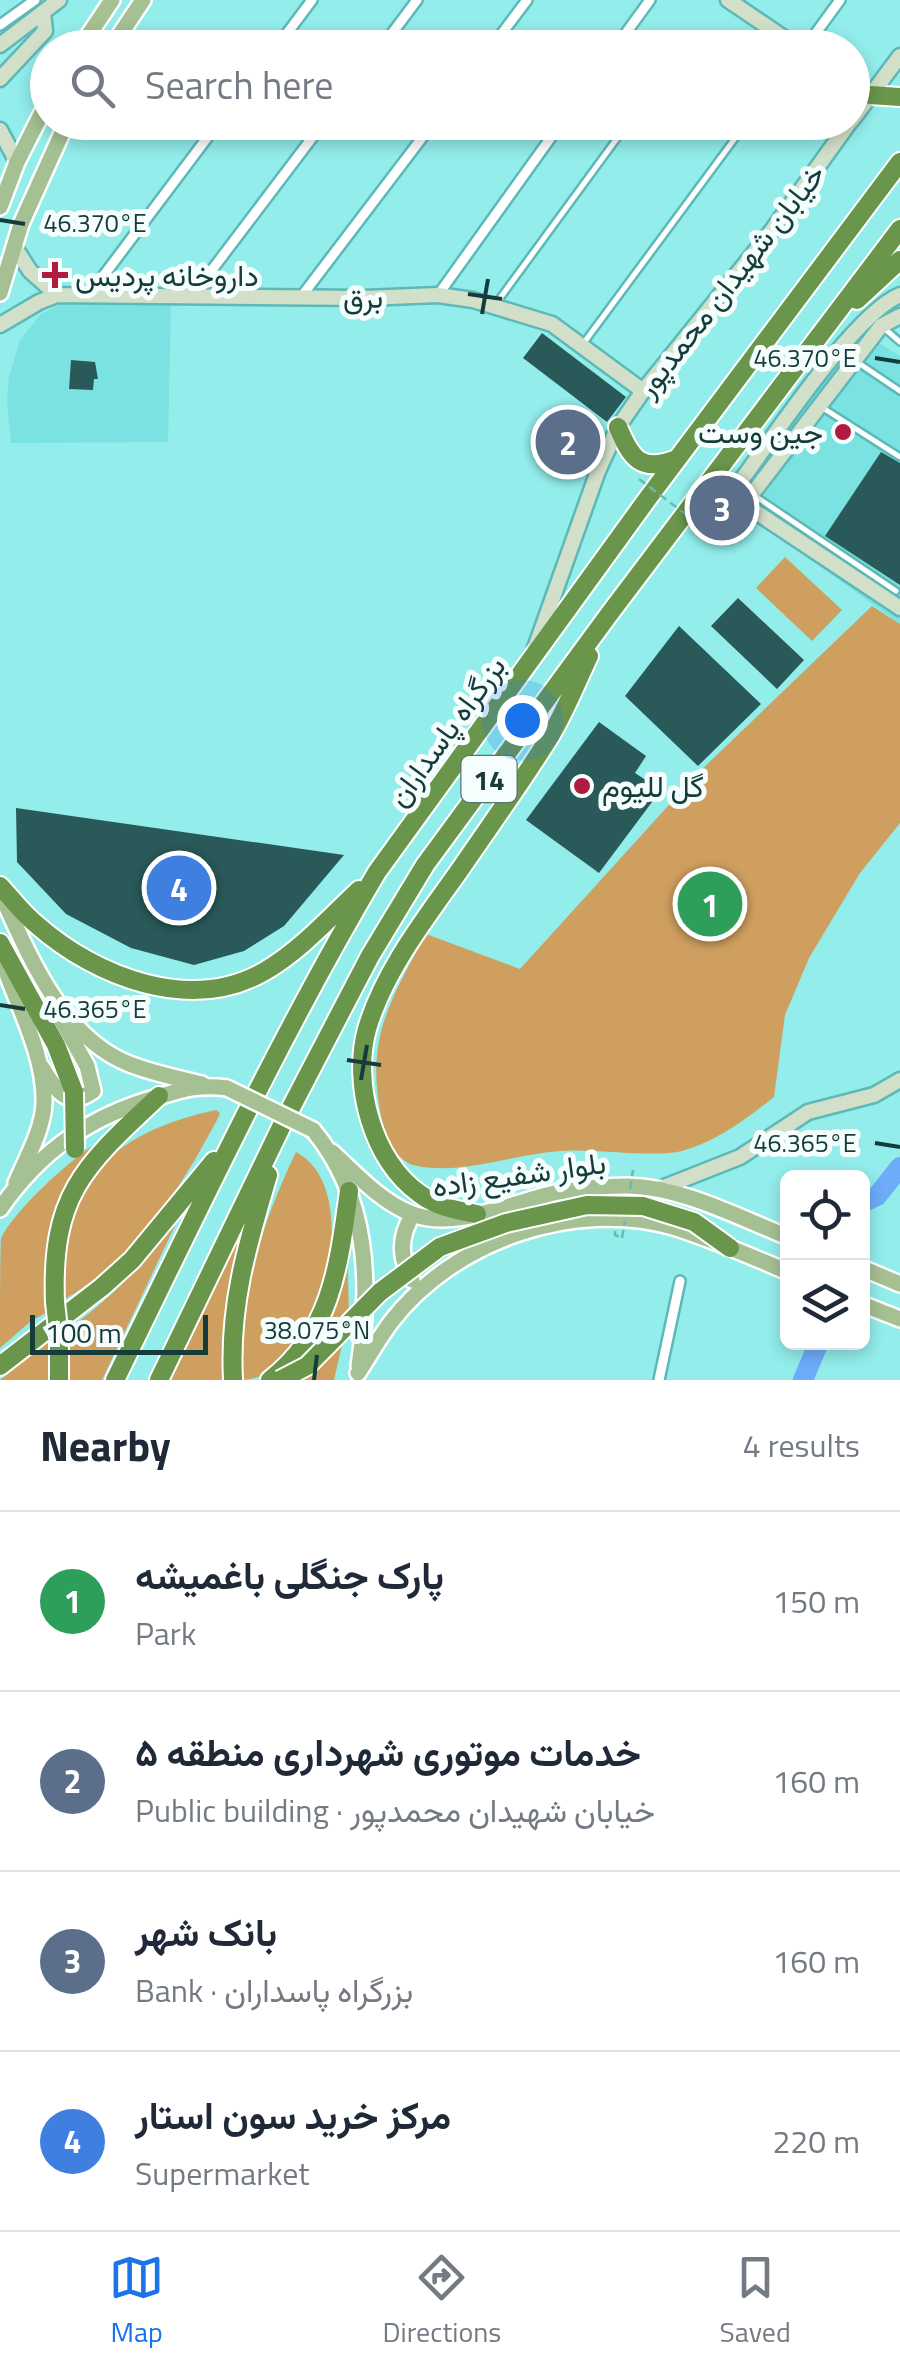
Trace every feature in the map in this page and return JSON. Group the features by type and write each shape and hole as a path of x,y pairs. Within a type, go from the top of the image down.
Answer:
{"highway":[{"path":"870,96 900,96"},
{"name":"بزرگراه پاسداران","path":"115,1380 236,1134 341,932 377,872 677,459 900,162"},
{"name":"بزرگراه پاسداران","path":"159,1380 283,1123 370,956 426,865 610,613 900,229"},
{"path":"820,334 900,260"},
{"path":"618,427 633,457 643,463 659,466 677,459"},
{"path":"477,1214 446,1208 422,1196 402,1179 387,1158 366,1100 362,1068 366,1031 409,944 550,736 610,613"},
{"path":"0,889 36,926 74,951 148,986 189,991 223,986 262,972 300,946 377,872"},
{"path":"0,943 56,1045 74,1092 75,1150 70,1196"},
{"path":"59,1380 54,1260 58,1226 88,1167 159,1096"},
{"path":"234,1380 234,1302 283,1123"},
{"path":"0,1366 132,1260 236,1134"},
{"path":"270,1380 286,1368 312,1337 329,1302 340,1264 349,1191"},
{"path":"280,1380 307,1366 380,1292 440,1247 506,1224 587,1205 643,1206 694,1222 730,1248"}],"main road":[{"path":"92,30 112,0"},
{"path":"124,30 144,2"},
{"path":"0,207 30,137"},
{"path":"0,293 14,246 59,140"},
{"path":"0,889 40,980 88,1066 92,1092 81,1099 68,1100 57,1092 39,1063 0,954"},
{"path":"40,980 85,1034 114,1056 141,1067 227,1088 314,1130 332,1152 349,1191 363,1242 368,1281 357,1377"},
{"path":"0,1209 14,1188 36,1134 44,1104 39,1063"},
{"path":"14,1188 82,1127 118,1108 202,1084"},
{"name":"بلوار شفیع زاده","path":"332,1152 382,1198 413,1214 440,1218 477,1214 560,1192 598,1187 659,1190 780,1234"},
{"path":"413,1214 404,1229 401,1256 410,1278 422,1290"},
{"name":"بلوار شفیع زاده","path":"357,1377 392,1321 422,1290 498,1240 541,1226 580,1219 629,1220 671,1227 780,1269"},
{"path":"870,1271 900,1284"},
{"path":"870,1307 900,1320"}],"street":[{"path":"0,25 38,4 59,0"},
{"path":"290,30 312,0"},
{"path":"395,30 418,0"},
{"path":"505,30 528,0"},
{"path":"629,30 650,0"},
{"path":"728,0 774,30"},
{"path":"816,30 840,0"},
{"path":"0,45 38,4"},
{"path":"38,4 45,30"},
{"path":"0,78 30,46"},
{"name":"خیابان شهیدان محمدپور","path":"870,96 900,56"},
{"path":"0,130 17,162"},
{"path":"89,295 205,140"},
{"path":"193,295 310,140"},
{"path":"301,298 420,140"},
{"path":"438,296 549,140"},
{"name":"خیابان شهیدان محمدپور","path":"529,664 598,471 618,427 838,140"},
{"path":"14,246 30,271 57,296"},
{"path":"0,325 38,302 57,296"},
{"name":"برق","path":"57,296 438,296 495,306 552,324 643,391"},
{"path":"832,393 821,384 875,318 900,297"},
{"path":"900,297 872,312 739,483 738,500 900,608"},
{"path":"739,483 752,494 881,326 900,316"},
{"path":"659,1190 740,1157 808,1112 874,1095 900,1080"},
{"path":"659,1380 680,1282"}],"lane":[{"path":"495,306 616,140"},
{"path":"583,344 734,140"},
{"path":"0,180 17,162"},
{"path":"881,326 900,342"},
{"path":"856,362 900,390"},
{"path":"821,406 900,457"},
{"path":"752,494 896,591"}],"path":[{"path":"640,479 704,528 715,514"},
{"path":"634,1170 643,1173"},
{"path":"615,1235 622,1238"}],"shaded area":[{"path":"74,301 171,301 168,442 11,443 9,377 20,340 40,315"},
{"path":"853,327 900,356 900,624 719,493"},
{"path":"785,557 842,610 812,641 756,588"},
{"path":"872,606 900,624 900,823 860,873 809,958 785,1015 774,1097 720,1135 682,1151 560,1151 452,1168 417,1166 400,1157 384,1128 376,1072 378,1049 390,1005 426,934 520,969 697,774"},
{"path":"216,1110 220,1113 203,1145 154,1220 114,1263 65,1299 64,1260 69,1225 80,1196 97,1171 119,1150 147,1133"},
{"path":"100,1141 72,1182 54,1220 47,1262 48,1312 0,1348 1,1239 45,1185"},
{"path":"296,1152 318,1173 329,1204 331,1241 325,1281 312,1318 292,1350 269,1372 241,1380 243,1320 254,1263"},
{"path":"181,1213 102,1380 66,1380 67,1330 130,1276"},
{"path":"246,1223 224,1339 227,1380 171,1380"},
{"path":"347,1245 349,1314 334,1380 282,1380 318,1337 339,1293"},
{"path":"48,1340 53,1380 0,1380"}],"building":[{"path":"542,333 626,397 607,422 523,358"},
{"path":"71,360 95,362 98,379 94,379 93,390 69,389"},
{"path":"881,452 900,463 900,585 825,536"},
{"path":"738,598 804,660 777,689 711,626"},
{"path":"679,626 761,704 698,766 625,696"},
{"path":"599,722 646,756 635,773 661,790 599,873 526,820"},
{"path":"16,808 344,855 284,926 244,951 194,965 131,948 66,914 17,862"}],"waterway":[{"path":"870,1199 900,1167"},
{"path":"803,1380 816,1350"}],"place":[{"name":"داروخانه پردیس","path":"55,275"},
{"name":"جین وست","path":"843,432"},
{"name":"خدمات موتوری شهرداری منطقه ۵","path":"568,442"},
{"name":"بانک شهر","path":"722,508"},
{"name":"گل للیوم","path":"582,786"},
{"name":"مرکز خرید سون استار","path":"179,888"},
{"name":"پارک جنگلی باغمیشه","path":"710,904"}]}
